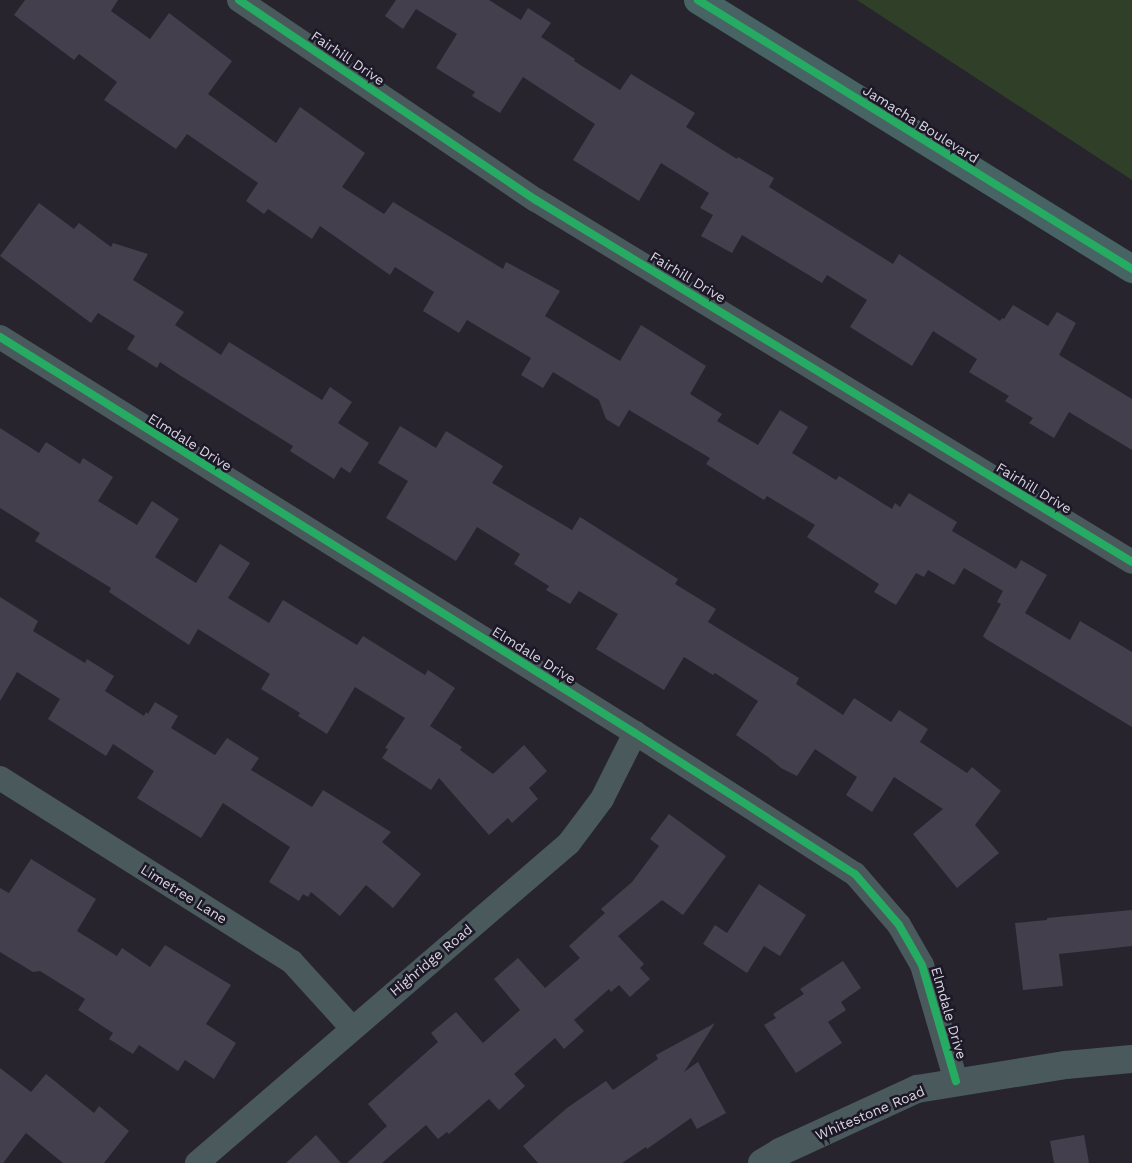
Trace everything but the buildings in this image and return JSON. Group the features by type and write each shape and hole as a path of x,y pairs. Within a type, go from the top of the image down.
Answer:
{"main road":[{"name":"Jamacha Boulevard","path":"698,0 1132,269"}],"street":[{"name":"Fairhill Drive","path":"239,0 536,200 1132,562"},
{"name":"Elmdale Drive","path":"0,337 635,733 854,874 899,925 922,965 956,1081"},
{"name":"Highridge Road","path":"197,1163 352,1028 569,844 602,799 635,733"},
{"name":"Limetree Lane","path":"0,778 292,962 352,1028"},
{"name":"Whitestone Road","path":"762,1163 780,1152 917,1089 956,1081 1066,1065 1132,1059"}],"green space":[{"path":"857,0 1132,0 1132,180"}],"cycle path":[{"path":"239,0 536,200 1132,562"},
{"path":"698,0 1132,269"},
{"path":"0,337 635,733 855,874 899,925 922,965 956,1081"}]}
